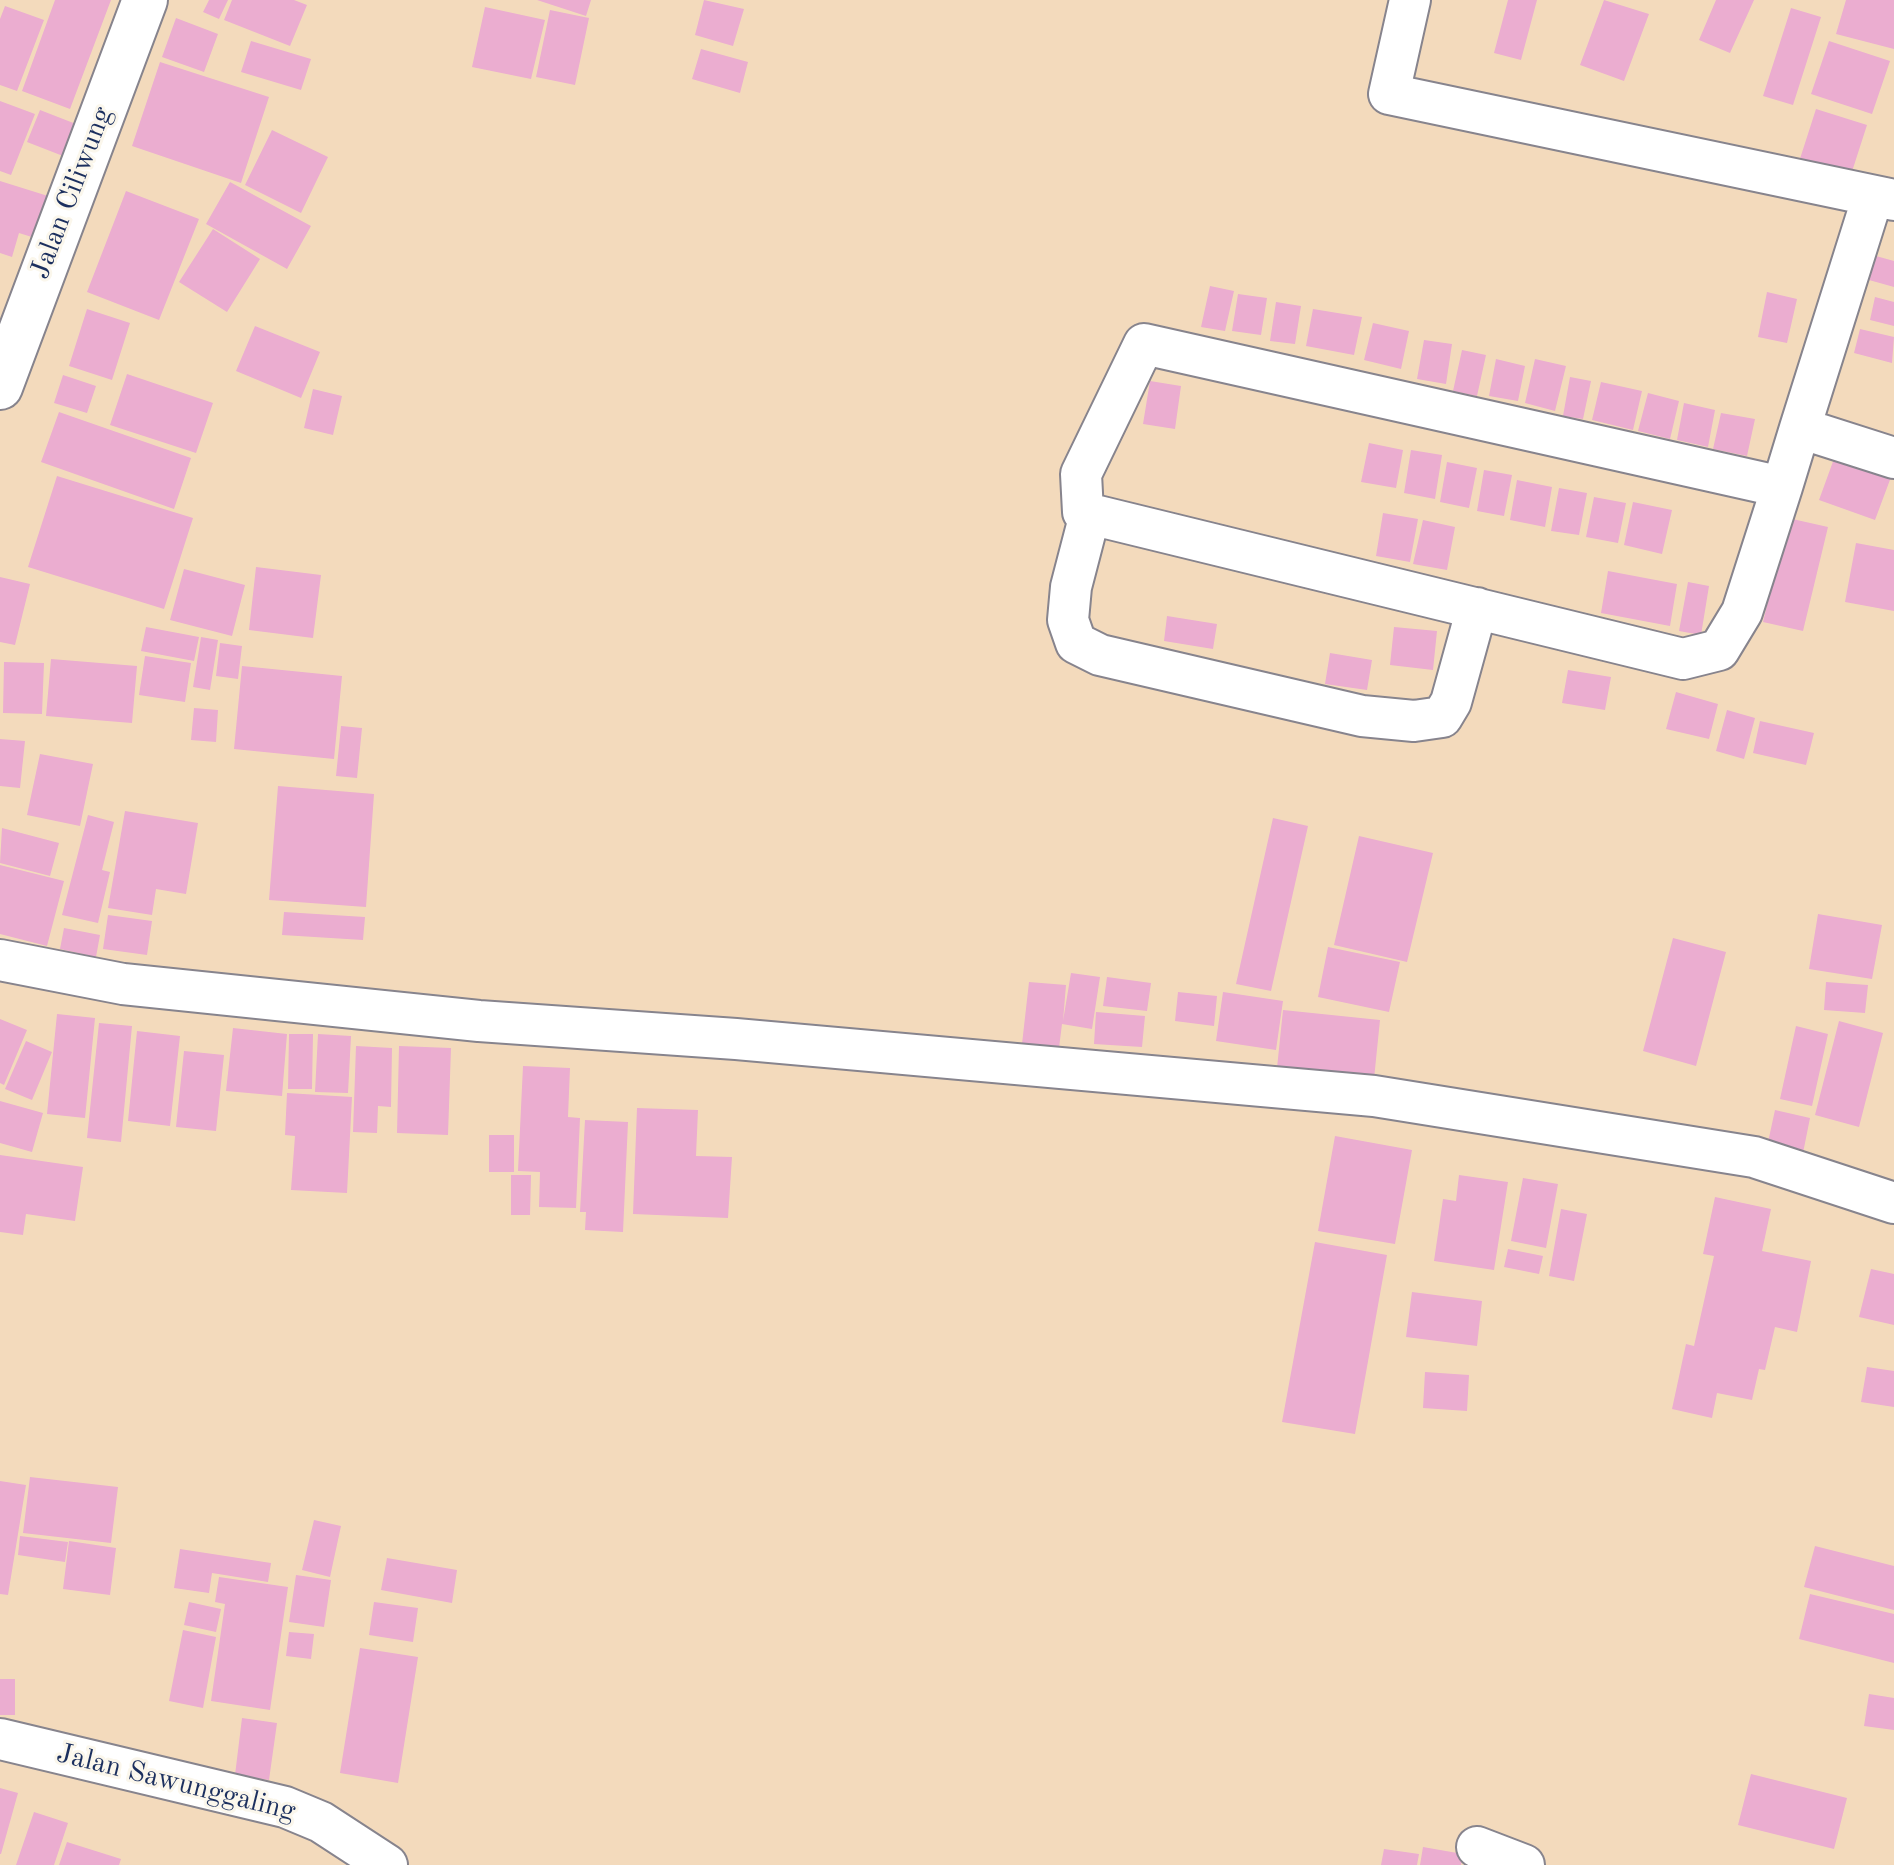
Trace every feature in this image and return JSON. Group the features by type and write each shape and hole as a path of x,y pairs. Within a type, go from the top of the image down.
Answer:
{"main road":[{"name":"Jalan Ciliwung","path":"0,387 145,0"}],"street":[{"path":"1410,0 1389,94 1884,198 1800,428 1782,487 1742,612 1719,650 1683,659 1083,512 1081,474 1144,344 1782,487"},
{"path":"1800,428 1894,458"},
{"path":"1090,514 1071,587 1068,620 1076,643 1100,655 1362,716 1414,721 1442,717 1447,710 1477,608"},
{"path":"0,960 123,984 479,1021 736,1039 1374,1096 1754,1157 1894,1203"},
{"name":"Jalan Sawunggaling","path":"0,1739 285,1807 321,1822 387,1865"},
{"path":"1477,1847 1524,1865"}],"building":[{"path":"55,0 111,0 70,109 22,91"},
{"path":"209,0 228,0 219,19 203,12"},
{"path":"232,0 294,0 307,5 290,46 224,20"},
{"path":"537,0 591,0 586,16"},
{"path":"704,0 744,9 733,46 695,35"},
{"path":"1508,0 1537,0 1521,60 1494,53"},
{"path":"1604,0 1649,14 1624,81 1580,65"},
{"path":"1716,0 1754,0 1730,53 1699,40"},
{"path":"1846,0 1894,0 1894,49 1836,34"},
{"path":"5,6 44,20 17,91 0,85 0,19"},
{"path":"485,7 545,20 531,79 472,67"},
{"path":"1791,8 1821,17 1793,105 1763,96"},
{"path":"550,10 589,18 575,85 536,77"},
{"path":"176,18 218,34 204,72 162,57"},
{"path":"251,41 311,59 301,90 241,72"},
{"path":"1829,41 1890,61 1872,114 1811,94"},
{"path":"701,49 748,62 740,93 692,79"},
{"path":"160,62 269,97 241,183 132,146"},
{"path":"0,101 35,114 11,175 0,171"},
{"path":"1816,109 1867,125 1848,184 1797,168"},
{"path":"40,110 76,124 63,156 27,142"},
{"path":"272,130 328,157 301,213 245,185"},
{"path":"0,181 48,196 35,238 19,233 12,257 0,253"},
{"path":"230,182 311,226 287,269 206,224"},
{"path":"126,191 199,219 159,320 87,292"},
{"path":"213,229 260,259 227,312 179,282"},
{"path":"1876,256 1894,261 1894,287 1869,280"},
{"path":"1210,286 1234,291 1225,331 1201,327"},
{"path":"1767,292 1797,299 1787,343 1758,337"},
{"path":"1238,294 1267,298 1261,335 1232,331"},
{"path":"1875,297 1894,302 1894,326 1870,320"},
{"path":"1276,302 1301,306 1295,344 1270,341"},
{"path":"87,309 130,323 112,380 69,366"},
{"path":"1313,309 1362,317 1354,355 1306,346"},
{"path":"1373,323 1409,331 1401,369 1364,360"},
{"path":"255,326 320,352 301,398 236,371"},
{"path":"1860,329 1894,337 1892,363 1854,353"},
{"path":"1424,340 1452,344 1446,384 1417,379"},
{"path":"1462,350 1486,355 1477,396 1453,391"},
{"path":"1496,359 1525,366 1518,401 1489,396"},
{"path":"1535,359 1566,366 1555,411 1525,403"},
{"path":"127,374 213,403 196,453 110,425"},
{"path":"63,375 96,386 87,413 54,403"},
{"path":"1570,377 1591,381 1583,419 1563,416"},
{"path":"1150,381 1181,386 1175,429 1143,424"},
{"path":"1601,382 1642,391 1633,430 1592,420"},
{"path":"313,389 342,396 333,435 304,428"},
{"path":"1648,393 1679,401 1670,439 1638,431"},
{"path":"1684,403 1715,410 1708,447 1677,440"},
{"path":"59,412 191,458 174,509 41,462"},
{"path":"1721,413 1755,419 1747,456 1713,449"},
{"path":"1369,443 1403,450 1396,488 1361,482"},
{"path":"1839,445 1894,469 1875,520 1819,500"},
{"path":"1411,450 1442,455 1435,499 1404,493"},
{"path":"1447,462 1477,468 1469,508 1440,502"},
{"path":"1484,470 1512,475 1504,516 1477,511"},
{"path":"57,476 193,518 164,609 28,567"},
{"path":"1517,480 1552,487 1545,527 1510,520"},
{"path":"1559,488 1587,493 1579,535 1551,531"},
{"path":"1594,497 1626,503 1618,543 1586,537"},
{"path":"1633,502 1672,510 1662,554 1624,545"},
{"path":"1383,513 1418,519 1410,562 1376,556"},
{"path":"1788,518 1828,527 1803,631 1763,622"},
{"path":"1423,520 1455,527 1447,570 1413,564"},
{"path":"1856,543 1894,550 1894,611 1845,602"},
{"path":"256,567 321,575 313,638 249,630"},
{"path":"184,569 245,585 232,636 170,620"},
{"path":"1608,571 1677,584 1670,626 1601,613"},
{"path":"0,577 30,584 15,645 0,642"},
{"path":"1688,582 1709,586 1701,635 1679,631"},
{"path":"1167,616 1217,624 1213,649 1164,641"},
{"path":"146,627 199,637 194,661 141,651"},
{"path":"1394,627 1437,631 1433,670 1390,665"},
{"path":"201,637 218,640 210,690 193,687"},
{"path":"220,643 242,646 238,679 216,676"},
{"path":"1330,653 1372,660 1367,690 1325,684"},
{"path":"145,656 191,663 185,702 139,695"},
{"path":"51,659 137,666 132,723 46,716"},
{"path":"4,662 44,663 42,714 3,713"},
{"path":"242,666 342,676 334,759 234,749"},
{"path":"1568,670 1611,677 1605,710 1562,703"},
{"path":"1676,692 1718,704 1709,739 1666,729"},
{"path":"194,708 218,710 216,742 191,740"},
{"path":"1727,710 1755,718 1744,759 1716,751"},
{"path":"1760,721 1814,733 1806,765 1753,753"},
{"path":"341,726 362,728 357,778 336,776"},
{"path":"0,739 25,741 20,788 0,786"},
{"path":"40,754 93,764 80,826 27,815"},
{"path":"278,786 374,794 366,907 269,900"},
{"path":"125,811 198,823 186,894 156,889 152,915 108,908"},
{"path":"88,815 114,822 102,870 110,872 98,923 62,915"},
{"path":"1273,818 1308,826 1271,991 1236,984"},
{"path":"2,828 59,843 50,876 0,863"},
{"path":"1359,836 1433,853 1407,962 1334,945"},
{"path":"0,865 64,881 47,946 0,934"},
{"path":"284,912 365,917 363,940 282,935"},
{"path":"1818,914 1882,925 1872,979 1809,969"},
{"path":"108,915 152,921 147,955 103,949"},
{"path":"64,928 100,935 96,957 60,949"},
{"path":"1673,938 1726,952 1696,1066 1643,1051"},
{"path":"1328,947 1400,962 1389,1012 1318,997"},
{"path":"1071,973 1100,977 1092,1029 1062,1024 1059,1048 1022,1044 1029,982 1066,985 1063,1021"},
{"path":"1107,977 1151,983 1147,1011 1103,1006"},
{"path":"1826,982 1868,985 1865,1013 1824,1010"},
{"path":"1178,992 1217,996 1214,1026 1175,1021"},
{"path":"1223,992 1283,1001 1276,1050 1216,1041"},
{"path":"1283,1010 1380,1020 1374,1079 1277,1068"},
{"path":"1096,1012 1145,1016 1142,1047 1094,1044"},
{"path":"57,1014 95,1018 85,1118 47,1114"},
{"path":"0,1019 27,1030 4,1085 0,1083"},
{"path":"1839,1021 1883,1033 1859,1127 1815,1115"},
{"path":"99,1023 132,1026 121,1142 87,1138"},
{"path":"1796,1026 1828,1034 1812,1106 1780,1099"},
{"path":"233,1028 287,1034 282,1096 226,1091"},
{"path":"137,1031 180,1036 170,1126 128,1121"},
{"path":"289,1034 313,1034 312,1089 288,1089"},
{"path":"318,1034 351,1036 348,1093 315,1092"},
{"path":"26,1041 52,1052 32,1100 5,1089"},
{"path":"356,1046 392,1048 391,1107 378,1106 377,1133 353,1132"},
{"path":"399,1046 451,1048 448,1135 397,1133"},
{"path":"184,1051 224,1055 216,1131 176,1127"},
{"path":"523,1066 570,1068 568,1117 580,1118 576,1208 539,1207 540,1172 518,1171"},
{"path":"287,1093 352,1097 347,1193 291,1190 295,1136 285,1135"},
{"path":"0,1101 43,1113 32,1152 0,1143"},
{"path":"637,1108 698,1110 696,1156 732,1157 728,1218 633,1214"},
{"path":"1775,1110 1810,1118 1801,1163 1765,1156"},
{"path":"585,1120 628,1122 623,1232 585,1230 586,1212 580,1212"},
{"path":"489,1135 514,1135 514,1172 489,1172"},
{"path":"1335,1136 1412,1150 1395,1244 1318,1231"},
{"path":"0,1155 83,1167 75,1221 26,1214 23,1235 0,1232"},
{"path":"511,1175 531,1175 530,1215 511,1215"},
{"path":"1459,1175 1508,1182 1494,1270 1434,1261 1443,1199 1456,1201"},
{"path":"1523,1178 1558,1184 1546,1248 1511,1241"},
{"path":"1715,1197 1771,1209 1762,1251 1811,1261 1797,1332 1775,1327 1765,1370 1759,1369 1752,1400 1717,1393 1712,1418 1672,1409 1686,1344 1694,1346 1714,1256 1703,1254"},
{"path":"1561,1209 1587,1214 1574,1281 1549,1276"},
{"path":"1315,1242 1387,1255 1355,1434 1282,1422"},
{"path":"1508,1249 1543,1256 1539,1274 1504,1267"},
{"path":"1871,1269 1894,1274 1894,1325 1859,1317"},
{"path":"1412,1292 1482,1301 1477,1346 1406,1337"},
{"path":"1867,1367 1894,1371 1894,1407 1861,1402"},
{"path":"1425,1372 1469,1375 1467,1411 1423,1408"},
{"path":"30,1477 118,1487 111,1543 23,1533"},
{"path":"0,1481 26,1485 8,1595 0,1594"},
{"path":"314,1520 341,1526 330,1577 302,1570"},
{"path":"20,1536 68,1542 65,1562 18,1555"},
{"path":"69,1541 116,1548 110,1595 63,1589"},
{"path":"1815,1546 1894,1566 1894,1610 1804,1587"},
{"path":"180,1549 271,1563 268,1582 212,1573 209,1593 174,1588"},
{"path":"387,1558 457,1570 452,1603 381,1590"},
{"path":"296,1575 331,1580 324,1627 289,1622"},
{"path":"219,1577 288,1587 270,1710 211,1701 225,1604 215,1602"},
{"path":"1810,1594 1894,1614 1894,1663 1799,1639"},
{"path":"189,1602 221,1609 216,1632 184,1625"},
{"path":"374,1602 418,1608 413,1642 369,1635"},
{"path":"183,1630 216,1637 203,1708 169,1701"},
{"path":"289,1632 314,1634 311,1659 286,1656"},
{"path":"360,1648 418,1657 398,1783 340,1773"},
{"path":"0,1679 15,1679 15,1715 0,1715"},
{"path":"1869,1694 1894,1698 1894,1730 1864,1726"},
{"path":"242,1718 277,1723 269,1780 235,1775"},
{"path":"1751,1774 1847,1798 1834,1849 1738,1825"},
{"path":"0,1788 18,1793 1,1854 0,1854"},
{"path":"34,1812 68,1823 54,1865 16,1865"},
{"path":"67,1842 121,1859 119,1865 59,1865"},
{"path":"1423,1847 1463,1854 1461,1865 1420,1865"},
{"path":"1384,1849 1419,1854 1417,1865 1381,1865"}]}
